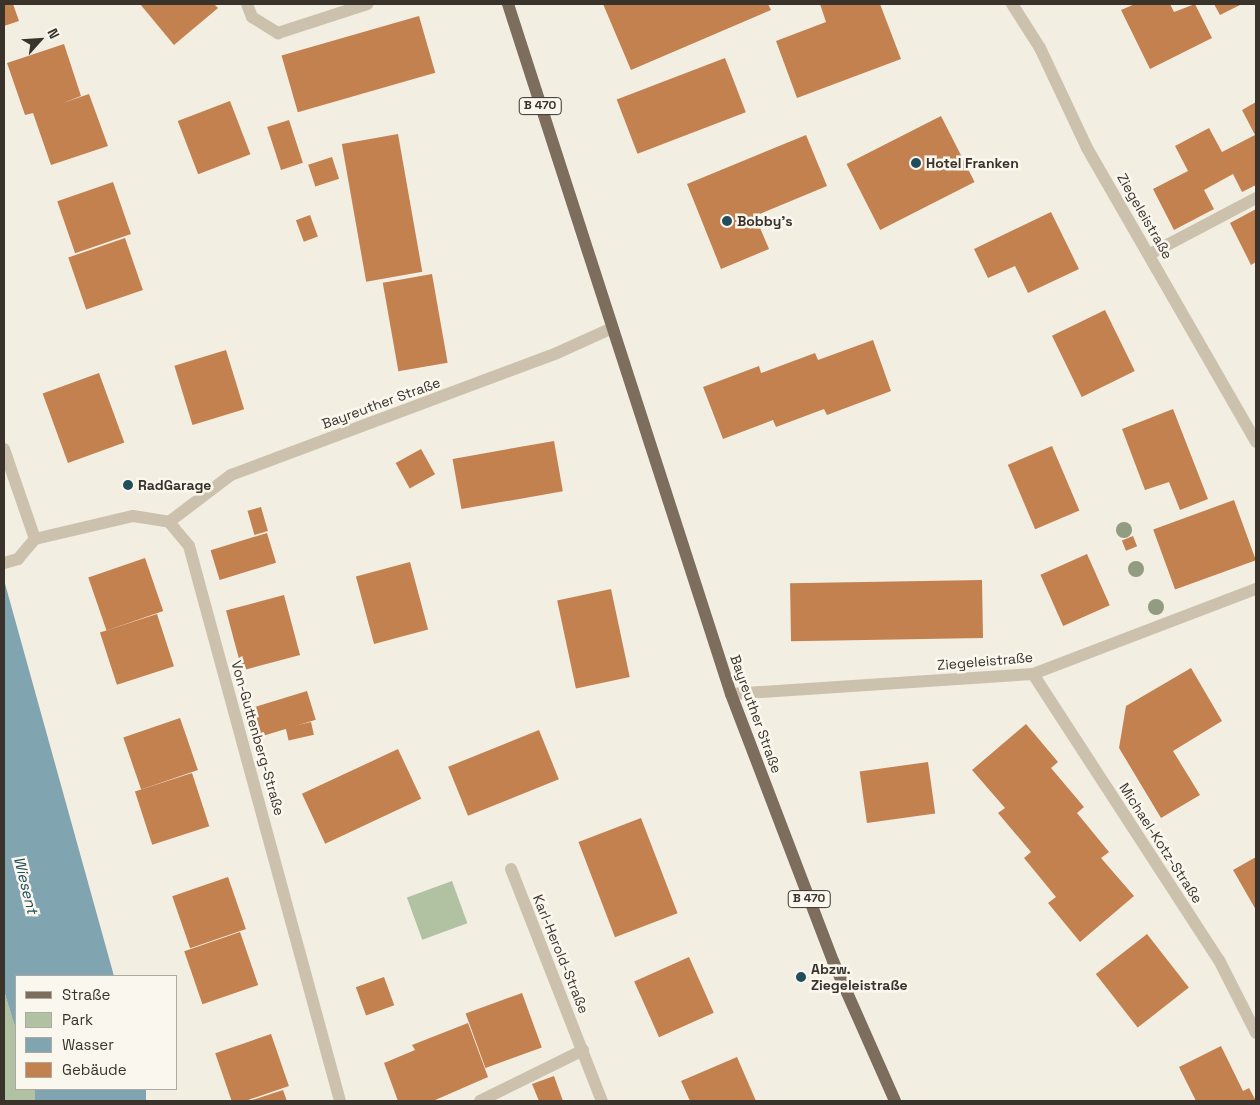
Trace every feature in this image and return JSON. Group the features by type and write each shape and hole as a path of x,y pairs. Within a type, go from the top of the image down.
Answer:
{"main road":[{"name":"Bayreuther Straße","path":"508,4 731,694 833,961 895,1101"}],"street":[{"path":"248,4 252,17 278,33 368,4"},
{"name":"Ziegeleistraße","path":"1012,4 1040,48 1088,148 1256,442"},
{"path":"1150,254 1256,198"},
{"name":"Bayreuther Straße","path":"170,522 231,475 557,353 612,328"},
{"path":"4,449 35,539"},
{"path":"4,563 18,559 35,539 133,516 170,522"},
{"name":"Von-Guttenberg-Straße","path":"170,522 189,546 340,1101"},
{"name":"Ziegeleistraße","path":"731,694 1033,674 1256,589"},
{"name":"Michael-Kotz-Straße","path":"1033,674 1219,960 1256,1033"},
{"name":"Karl-Herold-Straße","path":"511,869 602,1101"},
{"path":"480,1101 583,1050"}],"green space":[{"path":"452,881 467,923 422,940 407,897"},
{"path":"4,991 15,1027 15,1090 35,1090 39,1101 4,1101"}],"water":[{"name":"Wiesent","path":"4,580 114,975 15,975 15,1027 4,991"},
{"path":"35,1090 146,1090 146,1101 35,1101"}],"building":[{"path":"4,4 13,4 19,21 4,26"},
{"path":"140,4 214,4 218,8 174,45"},
{"path":"603,4 768,4 771,10 631,70"},
{"path":"820,4 880,4 901,59 797,98 776,41 826,22"},
{"path":"1135,4 1170,4 1174,12 1195,4 1212,38 1150,69 1121,10"},
{"path":"1214,4 1242,4 1220,15"},
{"path":"419,16 435,73 298,112 282,55"},
{"path":"64,44 81,96 63,103 89,94 108,146 51,165 33,113 25,115 7,63"},
{"path":"725,58 746,112 637,154 617,100"},
{"path":"230,101 250,154 198,174 178,121"},
{"path":"1256,102 1256,185 1242,192 1233,174 1204,190 1214,209 1174,230 1153,189 1188,171 1175,146 1209,128 1222,152 1255,135 1242,110"},
{"path":"941,116 975,182 880,230 847,164"},
{"path":"289,120 303,163 281,170 267,127"},
{"path":"398,134 422,272 366,282 342,144"},
{"path":"806,135 827,186 755,216 769,249 721,269 687,184"},
{"path":"332,157 339,179 315,187 308,165"},
{"path":"113,182 131,234 75,253 57,201"},
{"path":"1256,209 1256,262 1251,265 1230,223"},
{"path":"1051,212 1079,269 1028,293 1015,266 988,278 974,249"},
{"path":"310,215 318,237 304,242 296,220"},
{"path":"125,238 143,290 86,310 68,258"},
{"path":"432,274 448,363 398,371 383,283"},
{"path":"1105,310 1135,371 1082,397 1052,336"},
{"path":"873,340 891,391 827,415 824,409 776,427 773,420 723,439 703,387 759,366 761,373 815,353 818,360"},
{"path":"226,350 244,409 192,425 174,366"},
{"path":"99,373 124,443 68,463 43,394"},
{"path":"1173,409 1208,499 1180,510 1169,482 1145,490 1122,429"},
{"path":"554,441 563,491 461,509 453,459"},
{"path":"1052,446 1079,510 1035,529 1008,465"},
{"path":"421,449 435,474 410,488 396,463"},
{"path":"1234,500 1256,560 1175,590 1153,529"},
{"path":"261,507 268,531 254,535 248,511"},
{"path":"267,533 276,563 220,580 211,550"},
{"path":"1133,536 1137,546 1126,551 1122,540"},
{"path":"1087,554 1110,605 1063,626 1040,575"},
{"path":"145,558 163,611 107,630 88,578"},
{"path":"410,562 428,630 374,644 356,576"},
{"path":"982,580 983,638 791,641 790,583"},
{"path":"611,589 630,677 576,688 557,600"},
{"path":"284,595 300,655 242,670 226,611"},
{"path":"157,614 174,666 117,685 100,633"},
{"path":"1191,668 1222,721 1173,751 1200,795 1161,818 1119,748 1126,706"},
{"path":"307,691 316,720 259,737 251,708"},
{"path":"180,718 198,770 141,790 123,738"},
{"path":"311,722 314,735 289,741 286,728"},
{"path":"1026,724 1058,762 1051,768 1084,807 1077,813 1109,852 1101,858 1134,896 1080,942 1048,903 1056,897 1024,858 1031,852 998,813 1005,808 972,770"},
{"path":"539,730 559,779 468,816 448,767"},
{"path":"398,749 421,799 325,844 302,794"},
{"path":"928,762 935,813 867,823 860,772"},
{"path":"192,773 209,826 152,845 135,792"},
{"path":"641,818 678,913 615,937 578,842"},
{"path":"1256,857 1256,910 1233,870"},
{"path":"228,877 246,929 190,948 172,896"},
{"path":"240,932 258,985 202,1004 184,951"},
{"path":"1147,934 1189,988 1138,1028 1096,974"},
{"path":"689,957 714,1013 659,1037 634,981"},
{"path":"384,977 394,1005 366,1015 356,987"},
{"path":"522,993 542,1048 485,1068 466,1014"},
{"path":"468,1023 488,1077 433,1101 398,1101 384,1063 415,1050 412,1045"},
{"path":"271,1034 289,1086 245,1101 232,1101 215,1053"},
{"path":"1221,1046 1243,1091 1249,1088 1256,1101 1196,1101 1179,1067"},
{"path":"737,1057 756,1101 690,1101 681,1081"},
{"path":"554,1076 563,1101 539,1101 532,1084"},
{"path":"283,1090 287,1101 249,1101"}],"place":[{"name":"Hotel Franken","path":"916,163"},
{"name":"Bobby's","path":"727,221"},
{"name":"RadGarage","path":"128,485"},
{"name":"Abzw. Ziegeleistraße","path":"801,977"}]}
